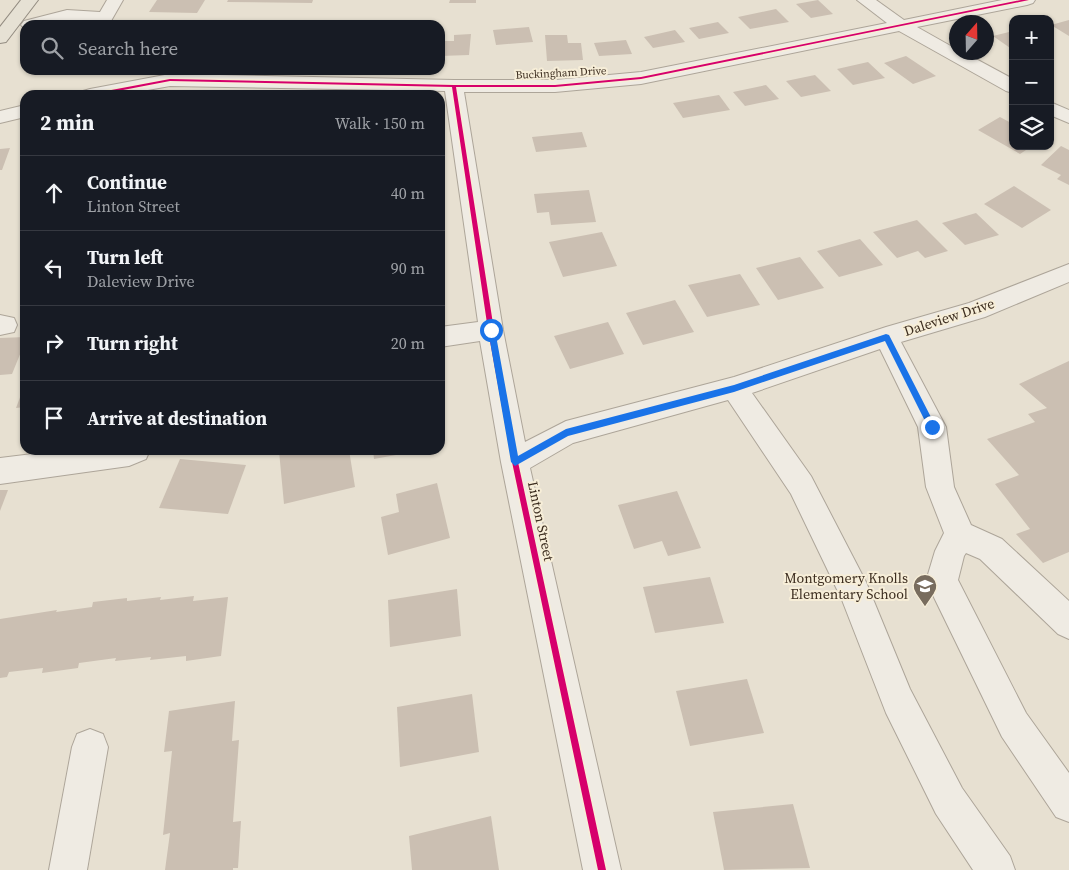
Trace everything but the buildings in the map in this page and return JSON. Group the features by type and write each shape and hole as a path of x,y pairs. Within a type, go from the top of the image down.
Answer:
{"main road":[{"path":"3,35 29,1"}],"street":[{"path":"51,20 67,16 104,16 115,0"},
{"path":"865,0 902,26 1009,85"},
{"name":"Buckingham Drive","path":"116,90 170,80 205,87 555,86 641,78 1027,0"},
{"path":"29,1 67,16"},
{"path":"3,35 20,28"},
{"path":"95,90 99,75"},
{"name":"Linton Street","path":"454,86 491,330 515,462 602,870"},
{"path":"1054,110 1069,116"},
{"path":"0,117 20,112"},
{"name":"Daleview Drive","path":"515,462 566,433 734,388 886,337 976,310 1069,273"},
{"path":"445,336 491,330"},
{"path":"886,337 932,427 940,487 960,536 991,549 1069,623"},
{"path":"734,388 801,485 855,593 898,701 950,801 996,870"},
{"path":"0,471 121,455"},
{"path":"960,536 950,551 942,581 1014,725 1069,804"},
{"path":"68,870 90,747"}],"cycle path":[{"path":"117,90 170,80 454,86 555,86 641,78 1027,0"},
{"path":"454,86 491,330 515,462 602,870"}],"place":[{"name":"Montgomery Knolls Elementary School","path":"925,607"}],"route":[{"path":"491,330 515,462 566,433 734,388 886,337 932,427"}]}
